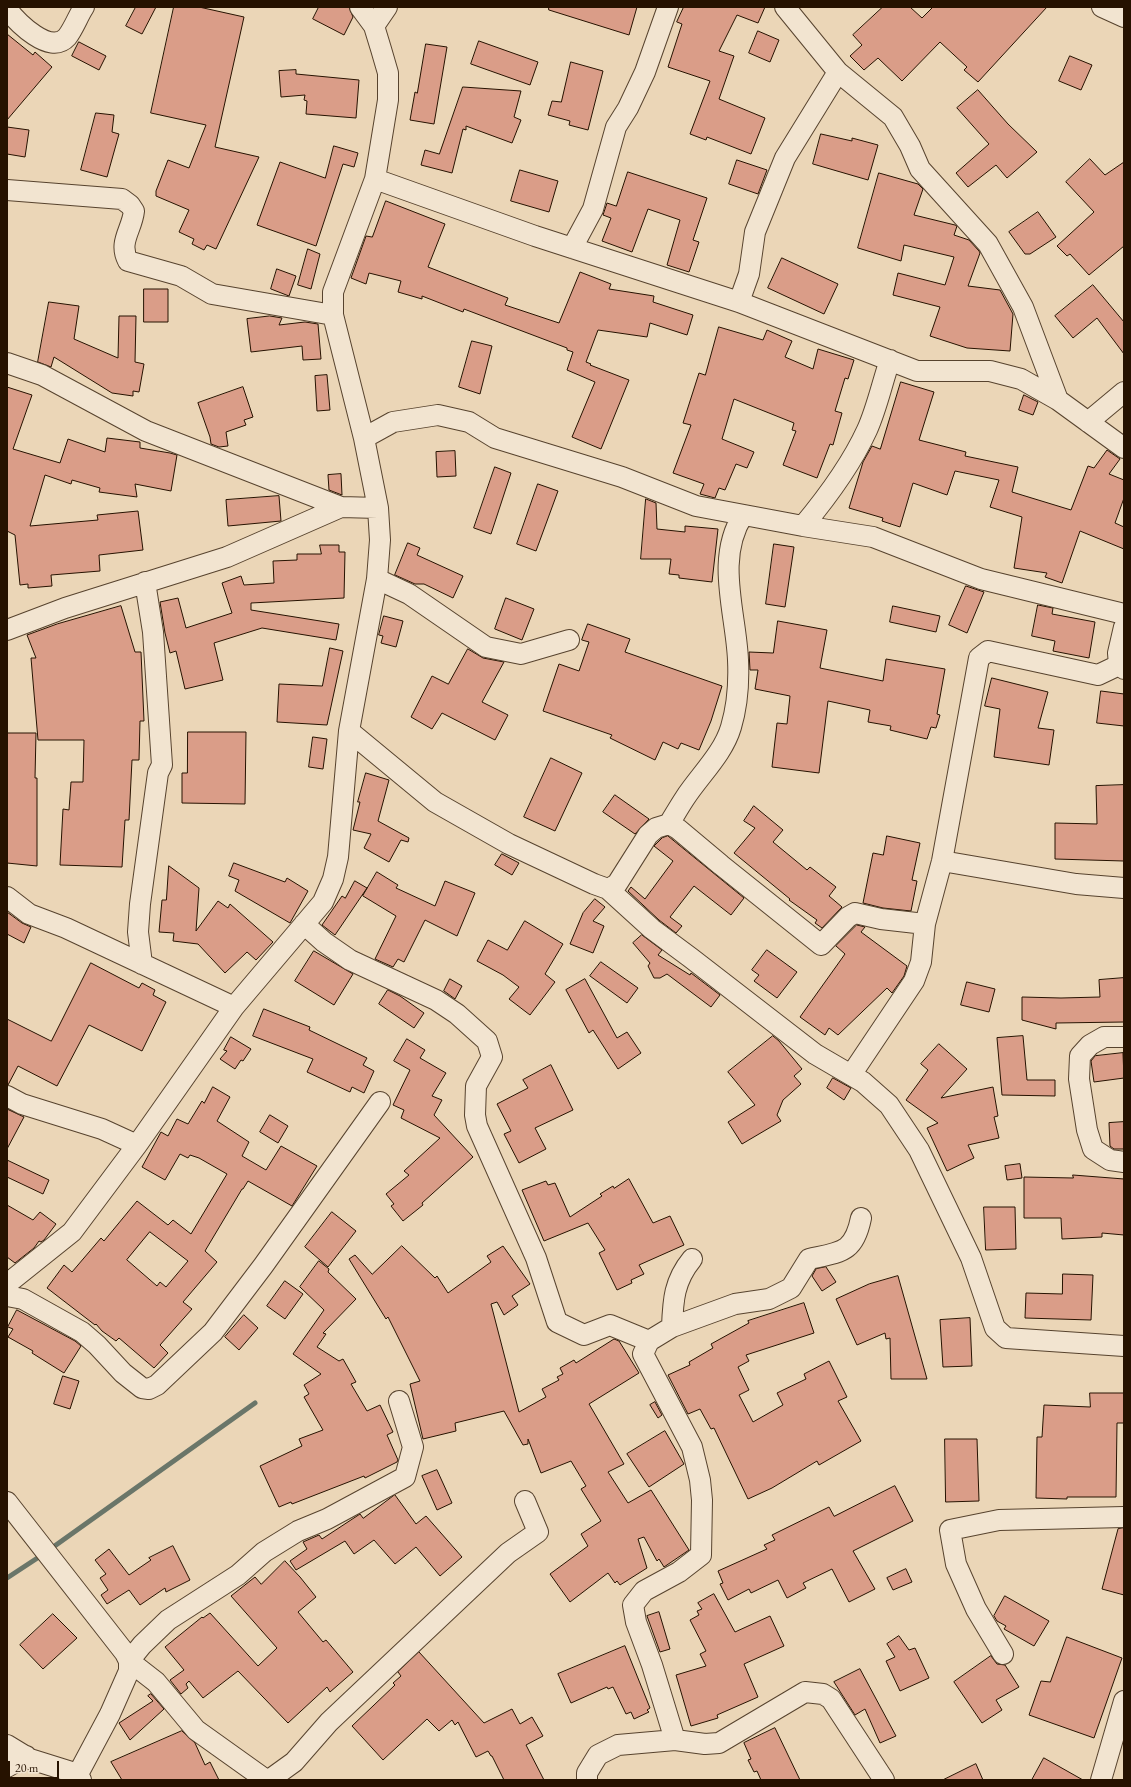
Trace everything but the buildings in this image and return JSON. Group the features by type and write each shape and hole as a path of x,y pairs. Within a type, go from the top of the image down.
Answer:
{"street":[{"path":"7,9 39,39 54,43 66,38 84,7"},
{"path":"7,1284 72,1232 137,1145 234,1007 323,902 333,879 338,857 348,731 377,579 380,540 378,508 364,438 333,315 333,292 375,179 388,100 388,73 374,26 360,7"},
{"path":"374,26 387,7"},
{"path":"572,248 593,209 616,127 628,108 645,72 668,7"},
{"path":"785,7 838,72 893,117 910,146 920,169 988,244 1023,307 1058,400"},
{"path":"1102,7 1124,17"},
{"path":"738,302 749,274 755,232 784,158 838,72"},
{"path":"375,179 572,248 738,302 917,371 990,371 1022,379 1058,400 1124,448"},
{"path":"7,190 122,199 130,205 134,211 133,219 123,244 124,254 128,261 180,276 212,294 333,315"},
{"path":"804,526 848,466 865,435 890,360"},
{"path":"7,363 42,375 146,431 341,507 378,508"},
{"path":"1088,422 1124,392"},
{"path":"364,438 393,422 438,415 469,422 495,438 622,477 696,506 873,537 981,579 1124,614"},
{"path":"7,630 145,582 227,557 341,507"},
{"path":"608,889 617,884 648,835 656,828 669,824 685,798 722,746 731,727 737,682 738,660 729,596 729,560 736,526 743,515"},
{"path":"377,579 409,594 486,647 520,654 569,640"},
{"path":"142,964 138,932 140,904 158,774 162,765 153,632 145,582"},
{"path":"851,1075 914,981 921,962 926,924 942,861 979,658 988,651 1098,675 1121,667 1118,653 1124,627"},
{"path":"348,731 435,802 509,844 594,884 608,889 652,929 815,1054 863,1082 889,1105 919,1150 972,1258 996,1328 1006,1338 1124,1346"},
{"path":"669,824 678,829 821,945 848,917 855,913 881,919 926,924"},
{"path":"942,861 1076,884 1124,888"},
{"path":"7,897 29,914 66,928 234,1007"},
{"path":"304,924 324,942 350,960 436,1000 457,1014 487,1041 492,1057 476,1086 475,1115 477,1126 536,1258 557,1322 584,1335 610,1325 649,1341"},
{"path":"1124,1037 1104,1037 1090,1045 1080,1056 1079,1079 1087,1130 1094,1149 1110,1160 1124,1162"},
{"path":"7,1096 22,1104 102,1129 137,1145"},
{"path":"7,1296 23,1299 82,1332 124,1374 142,1388 149,1389 157,1384 213,1332 263,1266 380,1102"},
{"path":"675,1740 652,1665 636,1622 634,1605 644,1591 679,1572 701,1555 702,1500 700,1480 692,1447 643,1354 649,1341 672,1327 735,1304 769,1299 791,1288 809,1260 847,1249 857,1235 860,1218"},
{"path":"672,1327 673,1302 682,1272 692,1260"},
{"path":"129,1662 142,1645 168,1620 238,1575 264,1552 298,1531 326,1519 405,1477 413,1447 398,1401"},
{"path":"269,1780 294,1762 329,1722 508,1553 538,1532 525,1501"},
{"path":"7,1502 125,1653 129,1662 129,1671 79,1777 26,1756 7,1744"},
{"path":"1003,1654 976,1609 956,1564 950,1530 999,1520 1124,1517"},
{"path":"129,1662 156,1682 196,1730 266,1780"},
{"path":"587,1780 587,1773 598,1755 618,1745 675,1740 705,1744 719,1743 805,1692 823,1694 831,1699 884,1780"},
{"path":"1101,1780 1124,1701"},
{"path":"7,1767 26,1756"}],"waterway":[{"path":"49,1550 255,1403"},
{"path":"7,1578 42,1555"}]}
